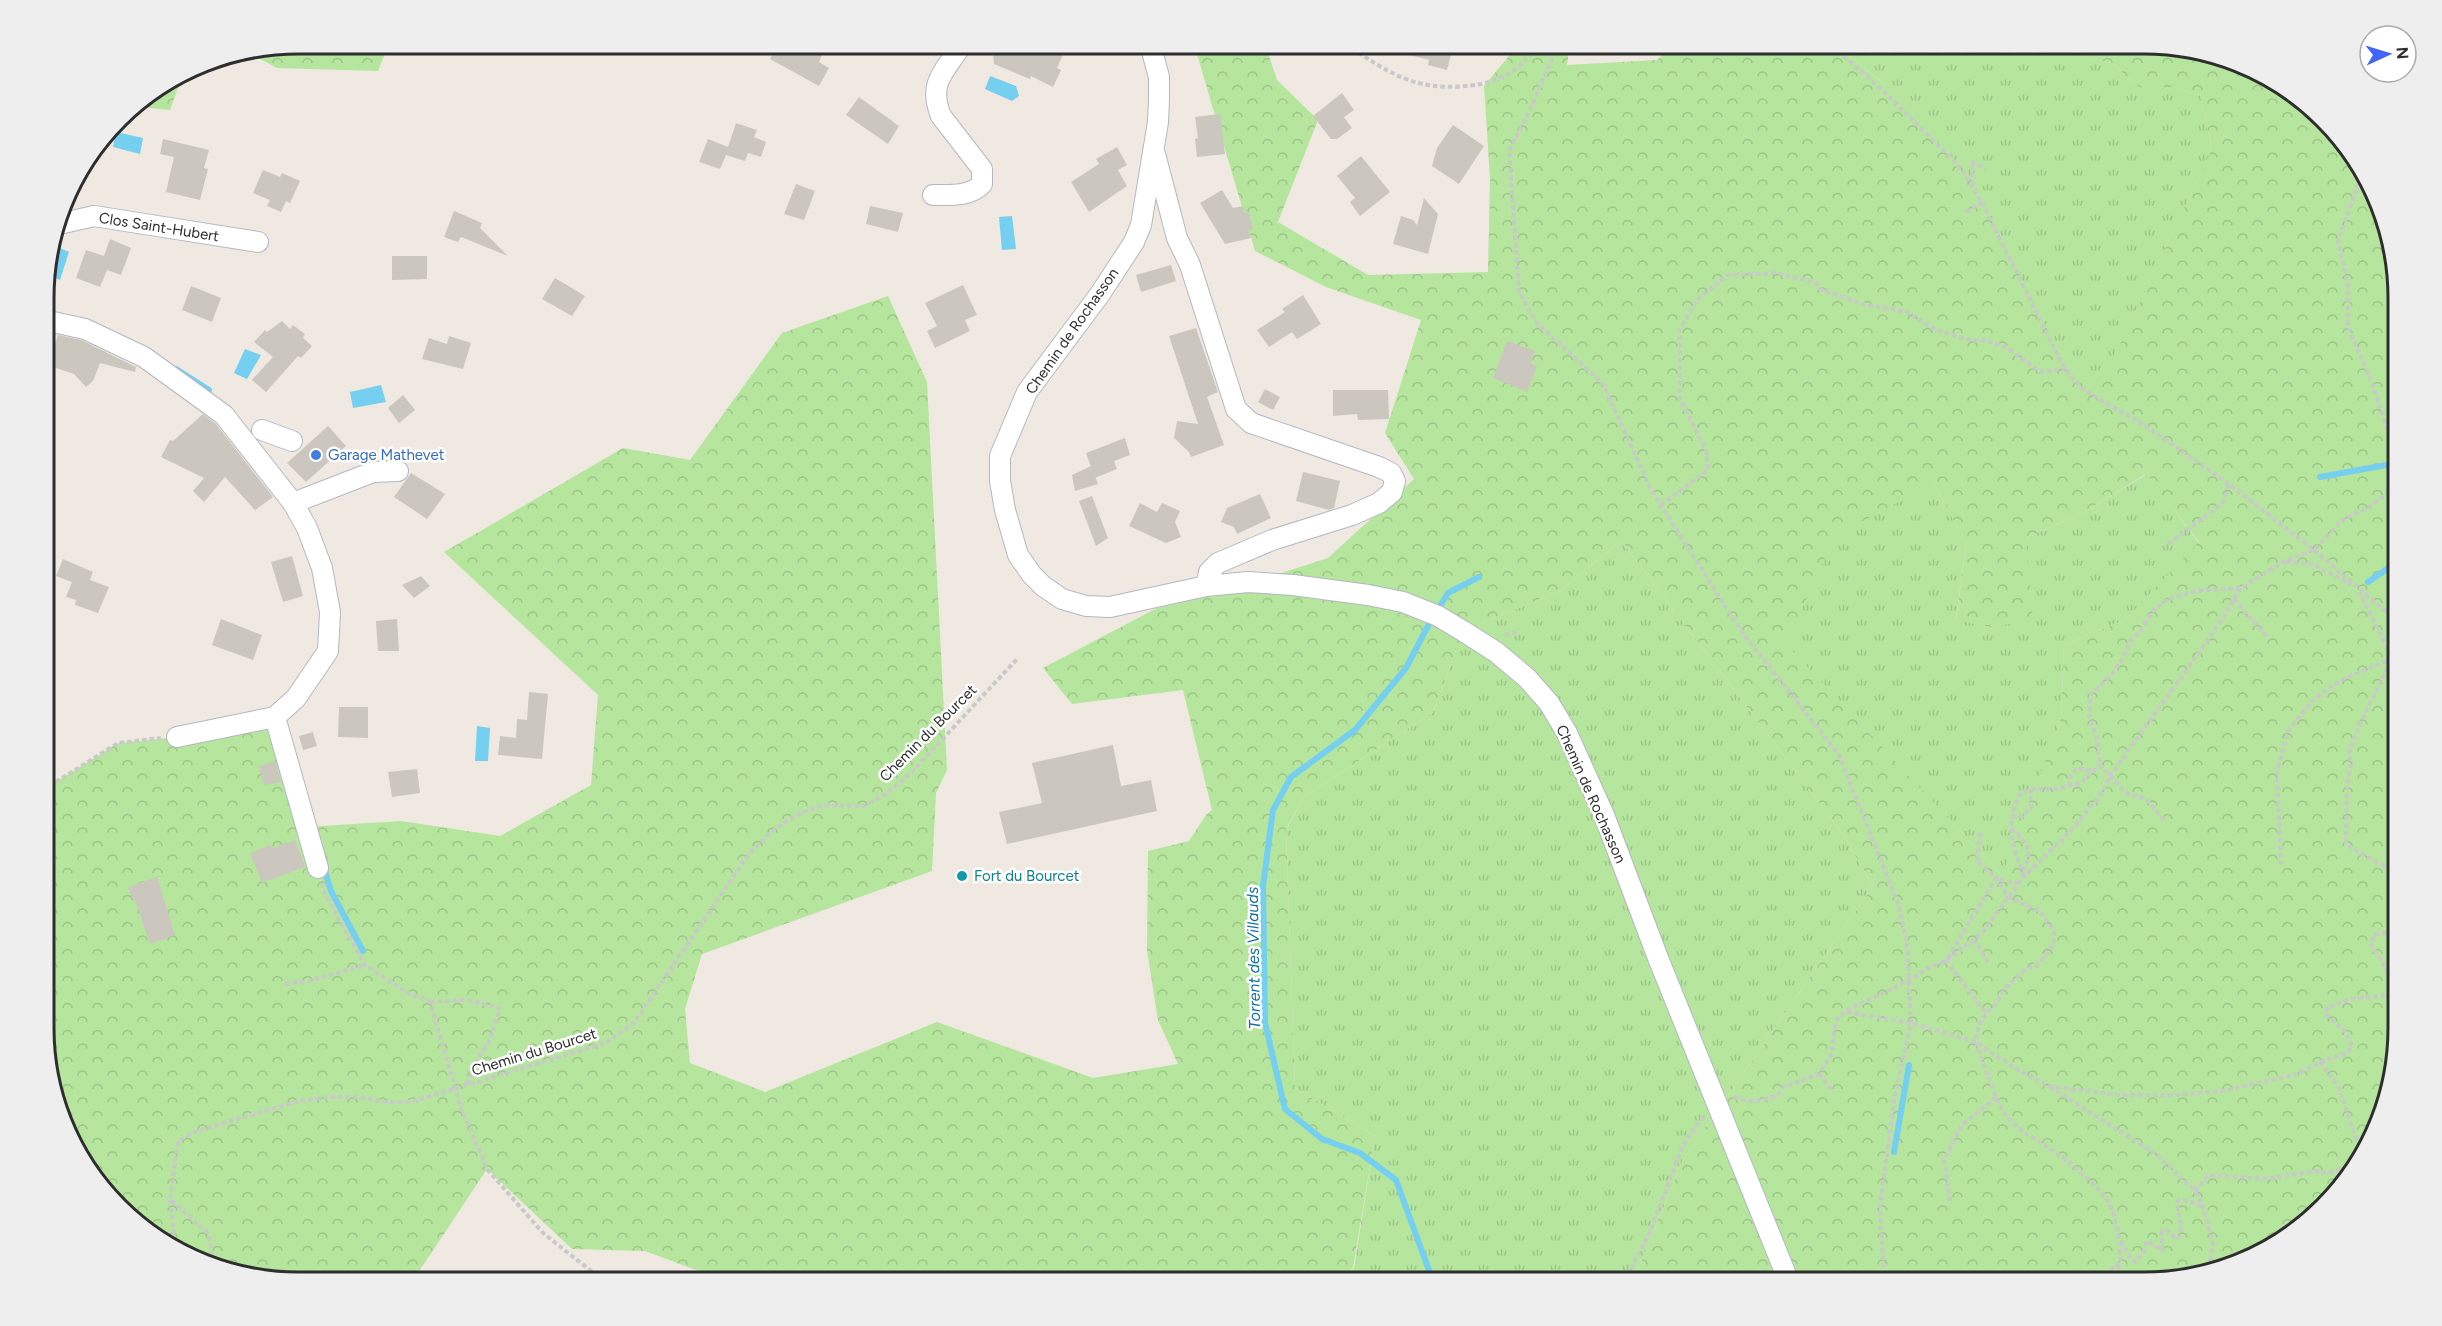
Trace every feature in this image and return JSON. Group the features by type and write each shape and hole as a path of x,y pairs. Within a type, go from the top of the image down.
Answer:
{"street":[{"path":"933,195 968,193 982,184 982,169 941,116 937,106 939,76 955,54"},
{"name":"Chemin de Rochasson","path":"1153,54 1159,77 1158,122 1140,225 1134,242 1094,303 1027,392 1000,456 1000,481 1005,510 1018,555 1043,586 1062,598 1086,606 1110,607 1206,585 1248,582 1293,585 1403,602 1438,616 1463,631 1496,652 1527,678 1549,704 1567,733 1604,815 1658,958 1785,1272"},
{"path":"1153,146 1177,238 1190,265 1236,410 1251,423 1379,467 1391,473 1395,481 1392,492 1379,503 1352,515 1272,540 1218,563 1209,572 1206,585"},
{"name":"Clos Saint-Hubert","path":"66,222 94,216 258,242"},
{"path":"54,322 85,329 144,357 224,414 293,502 307,528 322,568 330,612 328,651 296,698 275,717 197,734 177,736"},
{"path":"262,430 292,441"},
{"path":"293,502 373,472 398,471"},
{"path":"275,717 318,868"}],"path":[{"path":"1360,54 1383,70 1406,81 1426,86 1451,87 1489,82 1506,76 1530,54"},
{"path":"1554,54 1530,110 1509,151 1519,292 1537,323 1603,384 1650,488 1742,631 1839,754 1899,906 1907,944 1911,1023 1894,1101 1880,1205 1883,1272"},
{"path":"1841,54 1883,91 1952,159 1973,185 2073,379 2087,392 2161,436 2229,484 2314,550 2388,614"},
{"path":"1973,185 1972,162 1986,169"},
{"path":"2358,182 2338,241 2348,285 2348,327 2373,385 2388,431"},
{"path":"1966,212 1982,203"},
{"path":"1661,505 1708,470 1706,450 1680,399 1680,330 1697,300 1727,275 1777,273 1817,283 1821,289 1863,304 1906,312 1936,330 1973,341 1980,339 2006,347 2040,372 2066,369"},
{"path":"2168,544 2222,504 2229,484"},
{"path":"2023,874 2066,836 2100,796 2110,776 2188,669 2241,588 2283,562 2314,550 2342,520 2369,507 2388,493"},
{"path":"2283,562 2313,564 2357,588 2388,651"},
{"path":"2163,820 2146,799 2126,793 2100,765 2097,738 2089,716 2091,694 2110,676 2130,642 2152,612 2167,599 2196,591 2241,588"},
{"path":"2234,599 2268,638"},
{"name":"Chemin du Bourcet","path":"170,1199 178,1141 197,1131 309,1100 329,1097 411,1102 605,1043 634,1023 748,855 777,827 801,813 823,805 863,806 885,795 912,772 1018,658"},
{"path":"2281,865 2277,772 2288,731 2314,699 2343,679 2388,661"},
{"path":"2388,667 2359,725 2349,753 2351,765 2346,843 2356,852 2388,867"},
{"path":"54,783 118,743 177,736"},
{"path":"2023,874 2011,840 2011,817 2019,795 2031,789 2081,783 2100,765"},
{"path":"2069,786 2070,777 2077,768 2095,771"},
{"path":"2011,817 2022,816 2031,807 2031,789"},
{"path":"1629,1272 1649,1234 1683,1145 1707,1112 1718,1102 1721,1095 1748,1101 1763,1101 1778,1095 1783,1087 1819,1074 1831,1055 1836,1021 1845,1011 1946,960 1982,933 2019,883 2029,861 2029,849 2023,838 2011,829"},
{"path":"1980,833 1977,861 1996,878 2008,897 2040,911 2054,932 2054,943 2040,962 2022,972 2004,989 1996,1004 1986,1013 1977,1027 1975,1042 1996,1097 2008,1118 2030,1138 2047,1146 2096,1187 2108,1202 2119,1238 2121,1262 2116,1272"},
{"path":"318,868 325,894 365,965 408,993 430,1002 466,1000 500,1008 490,1040 466,1085"},
{"path":"1946,960 1996,878"},
{"path":"1996,878 2019,883"},
{"path":"2388,933 2375,934 2370,943 2376,956 2387,965 2388,970"},
{"path":"1974,939 1988,962"},
{"path":"1946,960 1986,1013"},
{"path":"285,984 309,981 365,965"},
{"path":"2049,1086 2119,1095 2174,1095 2222,1090 2298,1074 2320,1062 2348,1053 2352,1046 2346,1032 2325,1014 2327,1007 2352,999 2382,996 2388,991"},
{"path":"430,1002 461,1108 487,1169 543,1233 592,1272"},
{"path":"1845,1011 1911,1023 1975,1042 2150,1149 2195,1191 2203,1207 2213,1244 2210,1263"},
{"path":"2320,1062 2339,1088 2359,1144"},
{"path":"1819,1074 1834,1092"},
{"path":"1950,1202 1944,1160 1962,1125 1996,1097"},
{"path":"2195,1191 2209,1175 2266,1179 2315,1171 2329,1173 2345,1167"},
{"path":"170,1199 174,1238"},
{"path":"170,1199 208,1234 212,1256"},
{"path":"2119,1238 2135,1262 2143,1253 2147,1241 2162,1250 2162,1231 2167,1231 2177,1239 2180,1236 2177,1201 2185,1200 2203,1207"},
{"path":"2108,1272 2121,1262"}],"green space":[{"path":"298,54 385,54 378,71 277,68 258,58"},
{"path":"1197,54 1268,54 1277,80 1318,120 1278,222 1368,275 1488,272 1490,178 1484,86 1511,54 1569,54 1567,65 1657,60 1664,54 1847,54 1884,84 1969,175 2058,350 2096,395 2212,149 2200,95 2174,87 2139,87 2112,63 2081,57 2081,54 2176,56 2207,62 2252,79 2280,95 2305,114 2338,149 2363,190 2380,235 2386,266 2388,298 2388,1028 2386,1060 2380,1091 2363,1136 2347,1164 2328,1189 2293,1222 2252,1247 2207,1264 2176,1270 2144,1272 1637,1272 1682,1162 1873,886 1842,833 1621,540 1562,590 1463,631 1433,712 1304,797 1286,829 1295,1088 1375,1136 1353,1268 1350,1272 701,1272 645,1251 572,1249 487,1169 419,1272 266,1270 219,1259 190,1247 162,1231 125,1201 104,1177 73,1122 62,1091 56,1060 54,783 118,743 177,737 278,712 306,827 401,821 500,836 591,785 598,695 444,552 623,448 690,460 782,333 888,296 927,382 947,770 936,793 932,871 702,954 685,1009 690,1063 765,1092 937,1022 1093,1078 1178,1064 1158,1020 1147,950 1148,851 1189,841 1206,815 1212,810 1183,690 1072,704 1043,668 1157,608 1210,596 1328,558 1414,479 1385,433 1421,320 1326,287 1255,251","holes":["2146,474 2199,542 2125,620 2064,645 2061,719 2002,876 1786,644 1835,536 1934,483 1966,544 1956,620 1990,627 2033,620 2026,538 2083,513"]},
{"path":"1847,54 2082,54 2082,57 2112,63 2139,87 2174,87 2200,95 2212,149 2096,396 2058,350 1884,84"},
{"path":"179,85 170,110 145,107"},
{"path":"2147,474 2199,543 2125,620 2064,645 2061,719 2003,877 1785,644 1835,535 1934,483 1966,544 1956,619 1990,627 2026,538 2083,513"},
{"path":"1621,540 1842,833 1873,886 1682,1162 1637,1272 1350,1272 1354,1268 1375,1136 1295,1088 1286,830 1304,797 1433,712 1463,631 1562,590"}],"water":[{"path":"990,76 1016,86 1019,96 1012,101 985,89"},
{"path":"118,132 143,138 140,154 113,147"},
{"path":"1012,216 1016,249 1002,250 999,217"},
{"path":"59,248 69,252 60,280 55,278"},
{"path":"245,349 261,355 247,379 234,373"},
{"path":"381,385 386,402 353,408 350,392"},
{"path":"477,726 490,728 488,761 475,761"}],"building":[{"path":"773,54 820,54 822,55 819,62 829,68 819,86 770,59"},
{"path":"993,54 1063,54 1057,68 1061,70 1053,87 1031,76 1030,79 994,64"},
{"path":"1406,54 1451,54 1447,70 1428,65 1429,60"},
{"path":"1342,93 1354,110 1344,117 1352,128 1337,139 1331,139 1313,116"},
{"path":"859,97 899,126 888,144 846,115"},
{"path":"1220,114 1225,154 1197,157 1195,139 1198,138 1195,117"},
{"path":"736,123 757,130 754,137 766,142 761,157 748,153 745,161 726,155 720,169 699,162 708,139 728,147"},
{"path":"1453,125 1484,146 1459,184 1432,166 1437,148"},
{"path":"163,139 209,150 204,168 208,169 200,200 166,192 174,157 160,154"},
{"path":"1117,147 1127,165 1118,170 1127,186 1089,212 1071,182 1099,164 1096,159"},
{"path":"1361,156 1390,192 1360,216 1350,202 1355,198 1337,176"},
{"path":"263,170 280,177 282,173 300,181 290,203 286,201 281,212 267,206 270,200 253,193"},
{"path":"796,184 815,191 804,220 784,214"},
{"path":"1222,190 1233,208 1243,206 1244,213 1249,212 1253,230 1249,231 1251,238 1225,244 1200,203"},
{"path":"1424,198 1438,214 1428,254 1393,244 1401,216 1413,220 1417,225"},
{"path":"870,206 903,213 898,232 866,224"},
{"path":"454,211 482,223 480,228 508,256 461,237 458,242 444,237"},
{"path":"110,239 131,248 121,275 107,270 100,287 76,278 86,250 104,256"},
{"path":"392,256 427,256 427,279 392,280"},
{"path":"1171,265 1176,281 1141,292 1136,275"},
{"path":"555,278 585,296 572,316 542,299"},
{"path":"963,285 977,315 965,320 970,331 935,348 927,331 937,326 925,303"},
{"path":"191,286 221,298 212,322 182,310"},
{"path":"1303,295 1321,324 1297,339 1292,332 1269,347 1257,330 1285,312 1282,309"},
{"path":"282,321 290,329 293,325 305,334 303,338 312,346 301,358 298,356 266,392 252,380 273,357 254,342 265,330 267,332"},
{"path":"1196,328 1218,392 1207,397 1224,445 1191,457 1189,452 1174,438 1177,421 1198,424 1169,336"},
{"path":"58,335 81,340 136,367 135,372 100,363 93,381 86,387 74,374 54,367 54,347"},
{"path":"449,336 471,343 463,369 422,359 429,338 447,344"},
{"path":"1507,341 1535,351 1531,363 1537,366 1527,392 1493,378"},
{"path":"1265,389 1280,397 1273,410 1258,402"},
{"path":"1333,390 1388,390 1389,419 1358,420 1357,414 1333,416"},
{"path":"403,395 415,410 399,423 388,408"},
{"path":"203,414 216,424 273,497 255,510 225,477 204,502 193,491 204,478 161,457 170,440 173,441"},
{"name":"Garage Mathevet","path":"328,426 346,446 306,482 287,463"},
{"path":"1125,438 1130,455 1114,461 1117,469 1095,478 1086,453"},
{"path":"1091,466 1098,484 1075,491 1072,475"},
{"path":"1303,472 1340,481 1334,508 1329,510 1296,501"},
{"path":"411,473 445,494 427,519 394,497"},
{"path":"1260,494 1271,518 1237,534 1234,527 1221,522 1227,508"},
{"path":"1092,496 1108,538 1096,546 1079,501"},
{"path":"1140,503 1157,512 1162,503 1180,511 1175,522 1181,537 1166,543 1129,526"},
{"path":"292,556 303,596 283,602 271,562"},
{"path":"63,559 93,572 90,580 109,587 98,613 75,605 76,600 66,597 72,582 56,576"},
{"path":"421,576 430,586 414,598 402,585"},
{"path":"221,619 262,635 253,660 212,645"},
{"path":"397,619 399,651 378,651 376,621"},
{"path":"529,692 548,694 542,759 498,755 500,736 516,738 517,719 527,720"},
{"path":"339,707 368,707 368,738 338,737"},
{"path":"313,732 317,746 303,750 299,736"},
{"path":"1113,745 1121,786 1151,780 1157,811 1007,844 999,812 1042,803 1032,763"},
{"path":"275,761 281,782 264,785 259,766"},
{"path":"417,769 420,793 392,797 388,772"},
{"path":"295,840 305,867 262,883 250,853 271,845 272,848"},
{"path":"157,877 175,935 150,944 135,900 133,901 128,887"}],"waterway":[{"path":"176,369 209,390"},
{"path":"2320,477 2388,465"},
{"path":"2368,582 2388,568"},
{"name":"Torrent des Villauds","path":"1440,606 1448,593 1479,577"},
{"name":"Torrent des Villauds","path":"1428,626 1406,668 1355,730 1291,777 1273,810 1263,886 1265,1023 1285,1109 1322,1139 1360,1153 1396,1180 1430,1272"},
{"path":"324,868 331,891 363,951"},
{"path":"1894,1152 1909,1065"}],"place":[{"name":"Garage Mathevet","path":"316,455"},
{"name":"Fort du Bourcet","path":"962,876"}]}
